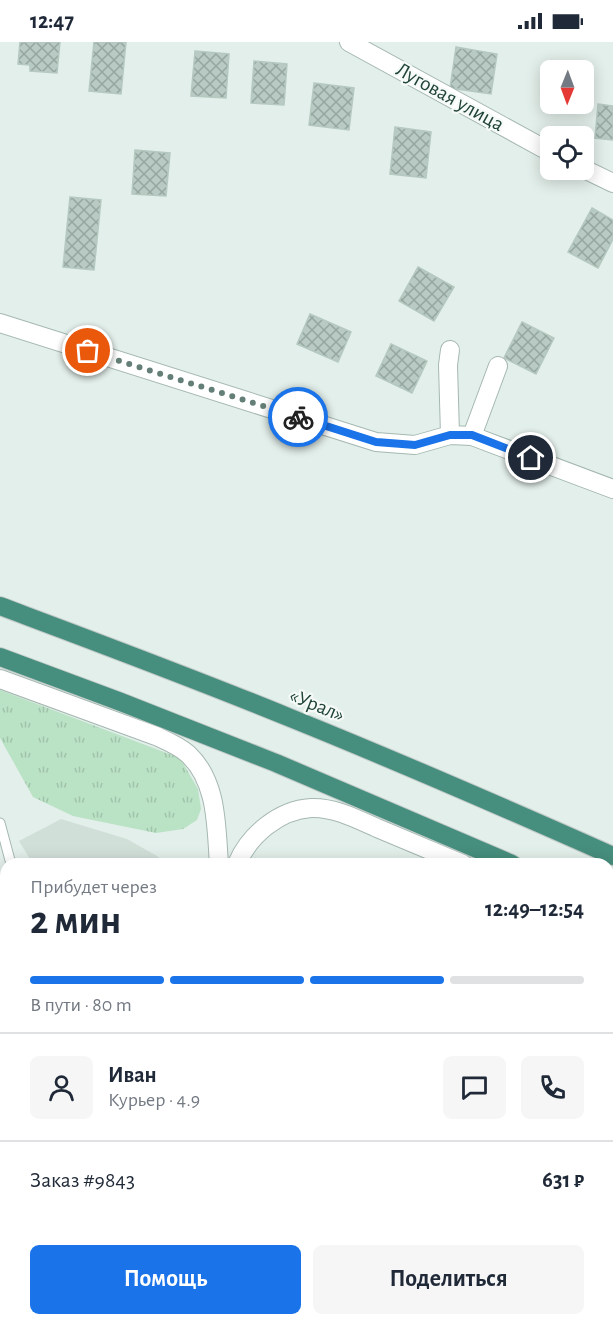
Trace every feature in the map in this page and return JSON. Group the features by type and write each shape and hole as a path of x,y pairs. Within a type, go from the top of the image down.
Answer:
{"highway":[{"name":"«Урал»","path":"0,606 286,716 472,793 613,856"},
{"path":"0,657 276,763 498,858"}],"street":[{"name":"Луговая улица","path":"349,42 540,147"},
{"path":"594,174 613,183"},
{"path":"0,323 376,442 415,445 450,435 472,435 612,484"},
{"path":"450,350 448,365 450,435"},
{"path":"472,435 498,366"},
{"path":"0,679 156,736 189,754 200,769 214,803 219,858"},
{"path":"240,858 266,825 283,815 313,808 344,814 449,858"}],"lane":[{"path":"0,823 9,858"}],"shaded area":[{"path":"61,819 127,839 159,858 29,858 19,841"}],"green space":[{"path":"0,690 180,758 198,789 201,809 197,820 183,829 156,833 73,816 33,797 0,738"}],"building":[{"path":"20,42 60,42 57,73 30,71 30,65 18,64"},
{"path":"94,42 126,42 121,94 89,91"},
{"path":"456,47 497,54 491,94 450,88"},
{"path":"195,51 229,54 226,98 191,96"},
{"path":"254,61 287,64 284,105 251,103"},
{"path":"314,83 354,88 349,130 309,125"},
{"path":"598,104 613,106 613,140 595,138"},
{"path":"395,127 431,132 426,178 390,174"},
{"path":"135,150 170,153 166,196 132,194"},
{"path":"70,197 101,200 94,270 63,267"},
{"path":"592,208 613,220 613,239 598,268 568,252"},
{"path":"418,267 454,287 434,321 399,301"},
{"path":"310,314 351,332 338,362 297,344"},
{"path":"522,322 554,338 536,374 504,358"},
{"path":"391,344 427,361 412,393 376,376"}],"way so far":[{"path":"88,351 298,417"}],"route":[{"path":"298,417 376,442 415,445 450,435 472,435 531,458"}]}
